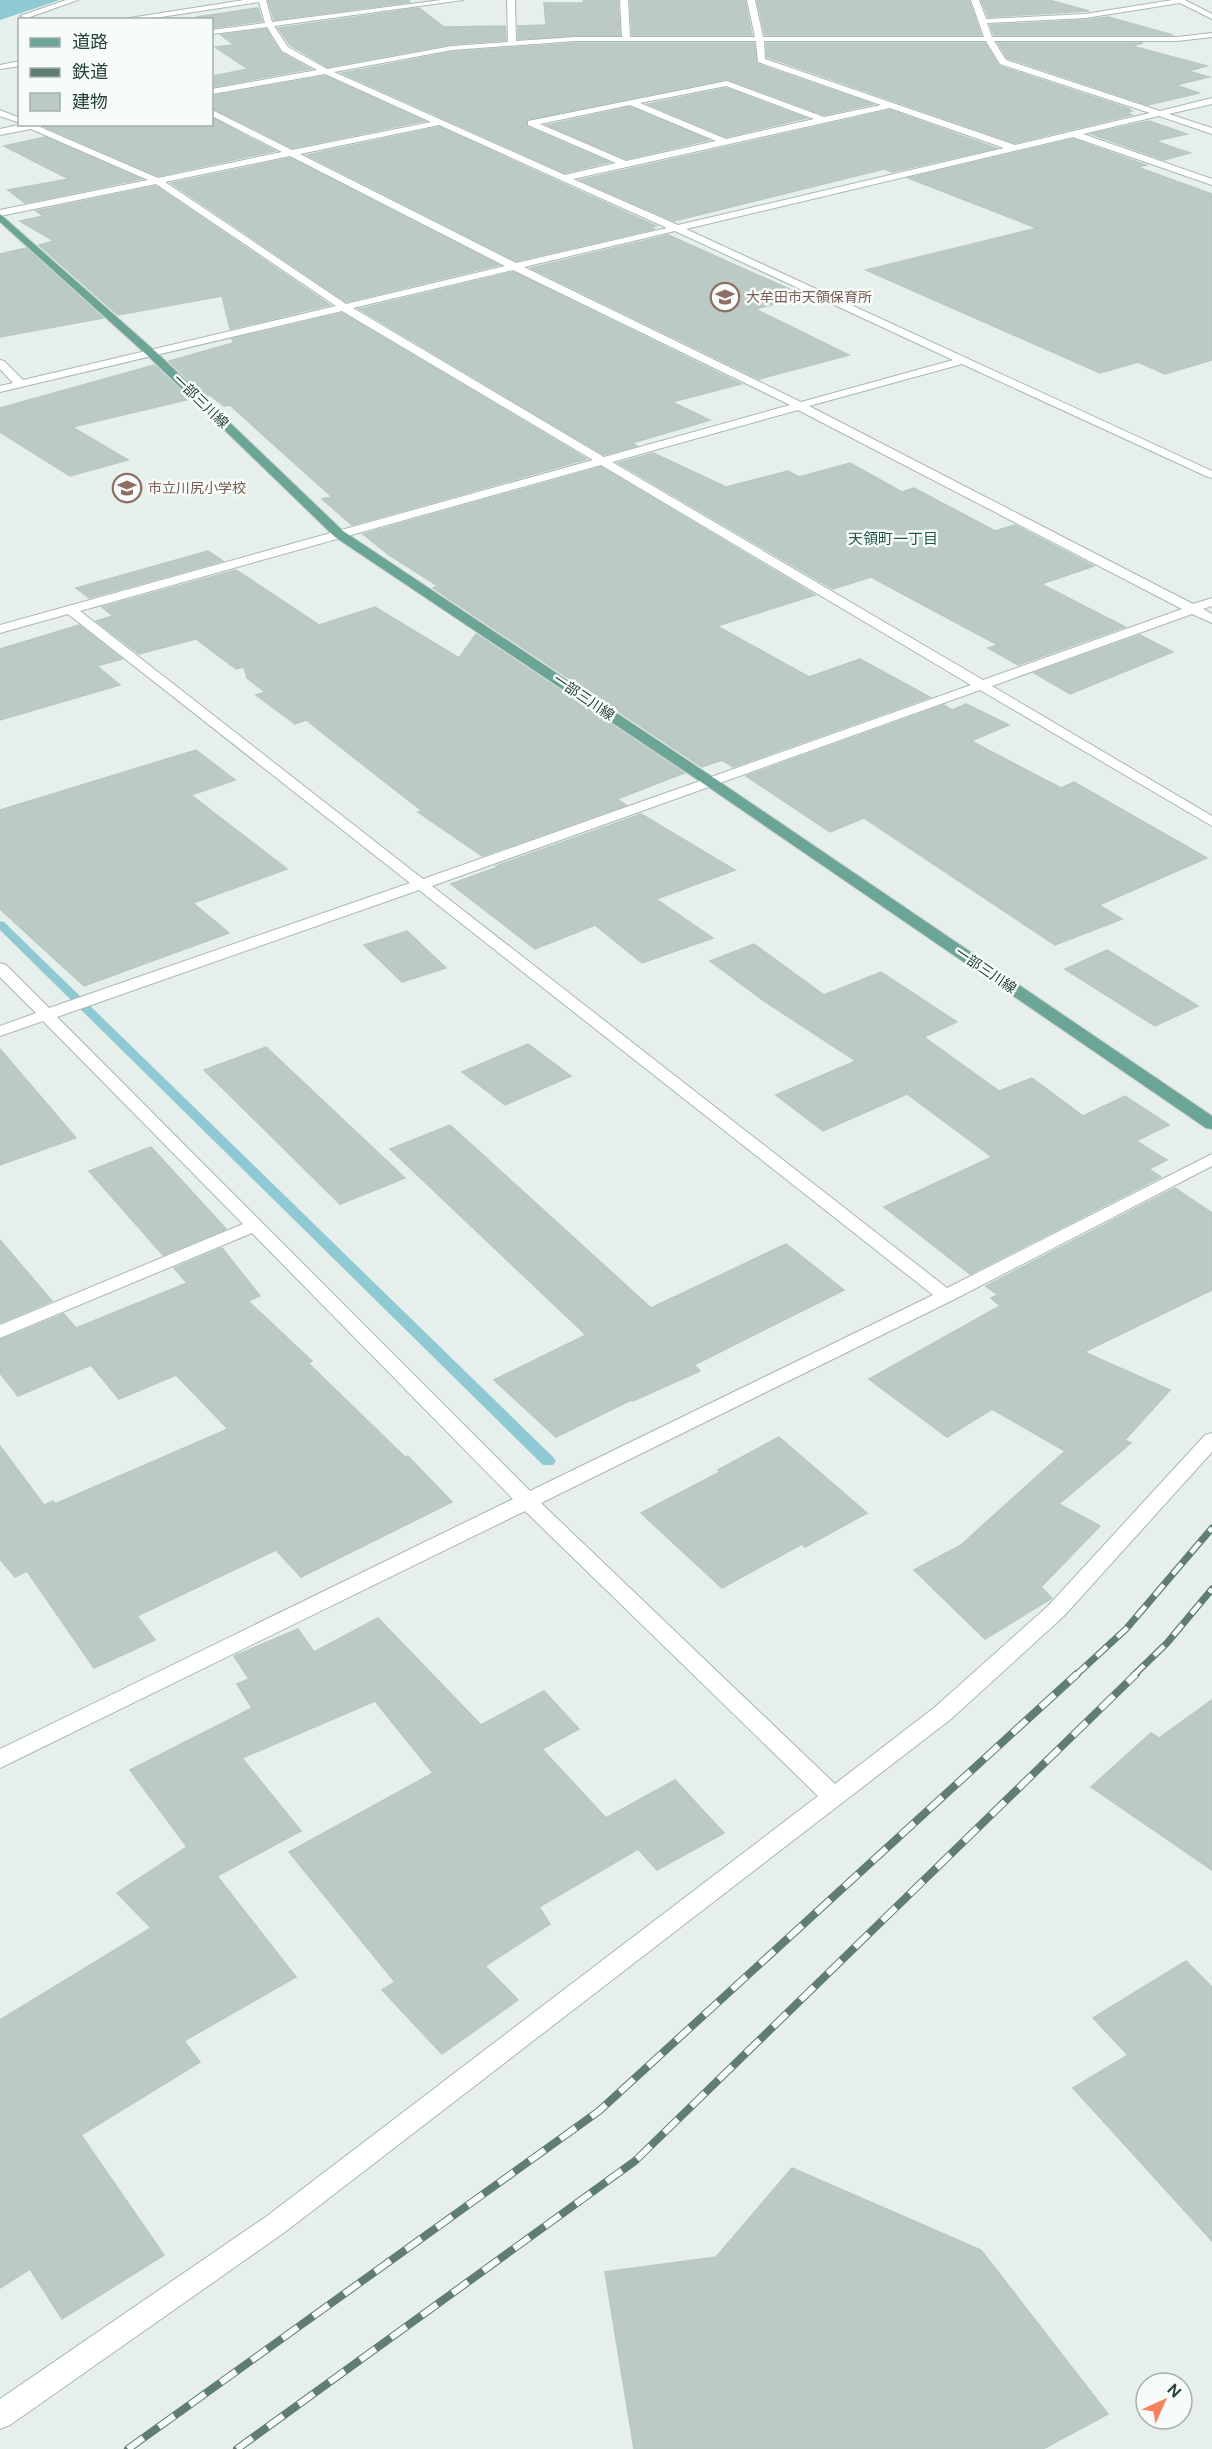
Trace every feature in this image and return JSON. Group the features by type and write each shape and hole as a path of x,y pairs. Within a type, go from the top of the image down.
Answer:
{"main road":[{"name":"一部三川線","path":"0,215 151,353 339,534 712,783 1212,1124"}],"street":[{"path":"27,18 24,16 75,0"},
{"path":"135,18 261,0 269,24 285,49 323,70 676,228 960,361 1212,475"},
{"path":"213,32 459,0"},
{"path":"511,0 512,43"},
{"path":"624,0 626,39"},
{"path":"751,0 760,39 761,60 1014,148"},
{"path":"975,0 989,39 1003,62 1212,131"},
{"path":"983,21 1085,16 1180,1 1212,17"},
{"path":"213,92 452,48 512,43 626,39 1177,39 1212,35"},
{"path":"0,68 18,64"},
{"path":"625,164 531,123 727,83 823,120"},
{"path":"0,389 1212,101"},
{"path":"632,102 726,142"},
{"path":"563,178 890,105"},
{"path":"0,113 18,121"},
{"path":"213,113 515,267 800,406 1212,619"},
{"path":"0,215 438,123"},
{"path":"0,132 27,126"},
{"path":"34,126 158,181 345,308 1212,822"},
{"path":"1074,134 1212,182"},
{"path":"0,629 960,361"},
{"path":"0,363 20,384"},
{"path":"0,1031 712,783 1212,602"},
{"path":"71,610 946,1296"},
{"path":"0,968 528,1502 834,1797"},
{"path":"0,1759 946,1296 1212,1159"},
{"path":"0,1332 254,1226"},
{"path":"0,2415 276,2224 943,1713 1056,1611 1212,1440"}],"water":[{"path":"0,0 60,0 0,20"}],"building":[{"path":"268,0 408,0 410,2 274,20"},
{"path":"583,0 618,0 620,35 518,39 518,26 546,25 544,3 584,3"},
{"path":"630,0 745,0 752,35 632,35"},
{"path":"757,0 969,0 981,35 765,35"},
{"path":"981,0 1049,0 1089,11 988,17"},
{"path":"258,8 262,21 213,28 213,18 196,17"},
{"path":"419,8 444,27 505,26 506,40 452,44 327,67 290,45 278,28"},
{"path":"1108,17 1173,35 994,35 990,25 1085,20"},
{"path":"266,29 281,53 310,69 213,87 213,76 248,69 215,47 234,45 221,35"},
{"path":"575,43 754,43 757,64 873,104 824,115 727,79 526,120 527,127 609,162 565,173 342,73 452,52"},
{"path":"766,43 985,43 999,66 1130,109 1127,109 1132,111 1126,113 1132,115 1015,143 767,57"},
{"path":"998,43 1143,43 1132,46 1207,66 1188,71 1209,77 1176,85 1199,93 1148,105 1007,58"},
{"path":"325,76 424,121 292,148 213,108 213,96"},
{"path":"726,88 806,118 726,137 648,104"},
{"path":"630,107 709,140 626,159 547,125"},
{"path":"890,110 996,148 892,172 884,169 674,221 580,180"},
{"path":"213,119 275,151 158,176 43,126 213,126"},
{"path":"1149,121 1187,134 1155,141 1190,153 1164,160 1091,134"},
{"path":"439,127 656,226 650,227 654,229 516,261 307,155"},
{"path":"45,137 141,179 25,203 8,190 69,179 4,146"},
{"path":"1073,139 1146,165 1137,167 1212,194 1212,360 1165,374 1138,362 1100,373 866,270 1037,228 908,178"},
{"path":"290,158 499,265 346,302 171,183"},
{"path":"156,186 330,305 230,329 222,296 118,315 39,245 54,241 20,221 43,216 36,211"},
{"path":"668,235 805,296 755,309 849,355 759,379 531,268"},
{"path":"26,248 103,318 0,337 0,254"},
{"path":"513,272 741,384 672,402 710,420 632,443 637,446 604,455 359,309"},
{"path":"342,313 587,459 352,525 322,499 332,497 230,405 224,406 210,395 205,396 169,361 233,343 232,339"},
{"path":"154,365 190,399 72,427 128,460 70,476 0,432 0,408"},
{"path":"653,453 726,487 788,471 799,477 850,463 902,492 914,488 995,531 1015,525 1094,566 1041,584 1125,627 1018,665 988,648 998,645 871,577 833,589 618,463"},
{"path":"601,467 815,595 717,626 809,677 860,659 930,697 733,767 722,760 702,767 433,588 438,586 389,555 363,534"},
{"path":"208,551 223,561 89,598 76,588"},
{"path":"236,570 319,625 375,607 459,658 476,634 684,773 617,799 626,805 482,856 418,812 422,811 306,720 295,724 256,695 265,692 247,678 244,667 236,669 196,639 139,654 96,621 113,616 102,607"},
{"path":"79,625 122,659 97,666 120,685 0,720 0,649"},
{"path":"1140,635 1173,652 1070,694 1034,673"},
{"path":"966,704 1009,725 971,741 1061,788 1074,782 1207,858 1099,905 1122,919 1055,945 864,818 830,832 746,776 944,705 952,710"},
{"path":"196,750 235,780 191,795 287,869 193,903 229,933 84,986 0,909 0,810"},
{"path":"641,814 735,870 656,899 713,938 642,963 595,925 535,949 451,884 498,867 496,866"},
{"path":"407,931 446,968 402,982 364,945"},
{"path":"754,944 824,995 881,972 957,1022 924,1037 999,1091 1032,1078 1083,1116 1125,1096 1169,1125 1136,1141 1167,1160 1149,1169 1161,1177 970,1274 884,1207 992,1157 907,1094 823,1131 776,1095 856,1061 764,1001 710,961"},
{"path":"1107,950 1198,1006 1155,1026 1065,969"},
{"path":"528,1044 571,1076 505,1105 462,1072"},
{"path":"266,1047 405,1178 340,1204 204,1070"},
{"path":"0,1049 76,1138 0,1165"},
{"path":"450,1125 651,1308 786,1244 844,1290 694,1365 700,1371 631,1400 556,1437 494,1380 586,1335 390,1149"},
{"path":"151,1147 226,1229 163,1255 89,1171"},
{"path":"1175,1188 1212,1213 1212,1290 1084,1352 1170,1390 1125,1440 1131,1443 1059,1504 1100,1526 1041,1587 1052,1598 985,1639 914,1570 961,1545 1065,1451 992,1409 947,1437 869,1379 1000,1306 991,1298 998,1295 986,1286"},
{"path":"0,1240 52,1301 0,1323"},
{"path":"222,1248 260,1296 248,1301 312,1361 308,1363 405,1457 408,1456 452,1502 301,1577 276,1550 137,1616 155,1640 94,1668 27,1571 15,1577 0,1559 0,1446 44,1505 53,1501 55,1504 228,1429 176,1375 119,1399 91,1365 18,1396 0,1373 0,1340 64,1314 76,1328 187,1283 174,1268"},
{"path":"779,1437 867,1513 805,1547 802,1544 722,1588 641,1513 720,1472 718,1470"},
{"path":"378,1618 481,1725 544,1691 579,1729 542,1749 606,1818 675,1780 724,1833 657,1870 638,1849 539,1907 550,1924 485,1966 518,2000 442,2054 382,1990 395,1982 289,1852 433,1773 375,1701 242,1758 301,1831 217,1876 296,1977 184,2041 200,2062 81,2135 164,2255 62,2319 30,2269 0,2288 0,2020 151,1928 117,1893 187,1847 130,1770 252,1708 237,1684 249,1679 234,1656 298,1629 314,1652"},
{"path":"1212,1700 1212,1870 1091,1787 1151,1733 1159,1738"},
{"path":"1186,1961 1212,1987 1212,2241 1073,2088 1128,2055 1093,2018"},
{"path":"792,2168 981,2250 1108,2414 1043,2449 634,2449 605,2272 716,2257"}],"waterway":[{"path":"0,924 548,1461"}],"railway":[{"path":"1076,1675 1126,1629 1212,1528"},
{"path":"1134,1675 1167,1643 1212,1589"},
{"path":"128,2449 599,2111 1077,1674"},
{"path":"237,2449 635,2161 1136,1674"}],"place":[{"name":"大牟田市天領保育所","path":"725,297"},
{"name":"市立川尻小学校","path":"127,488"}],"district":[{"name":"天領町一丁目","path":"893,539"}]}
